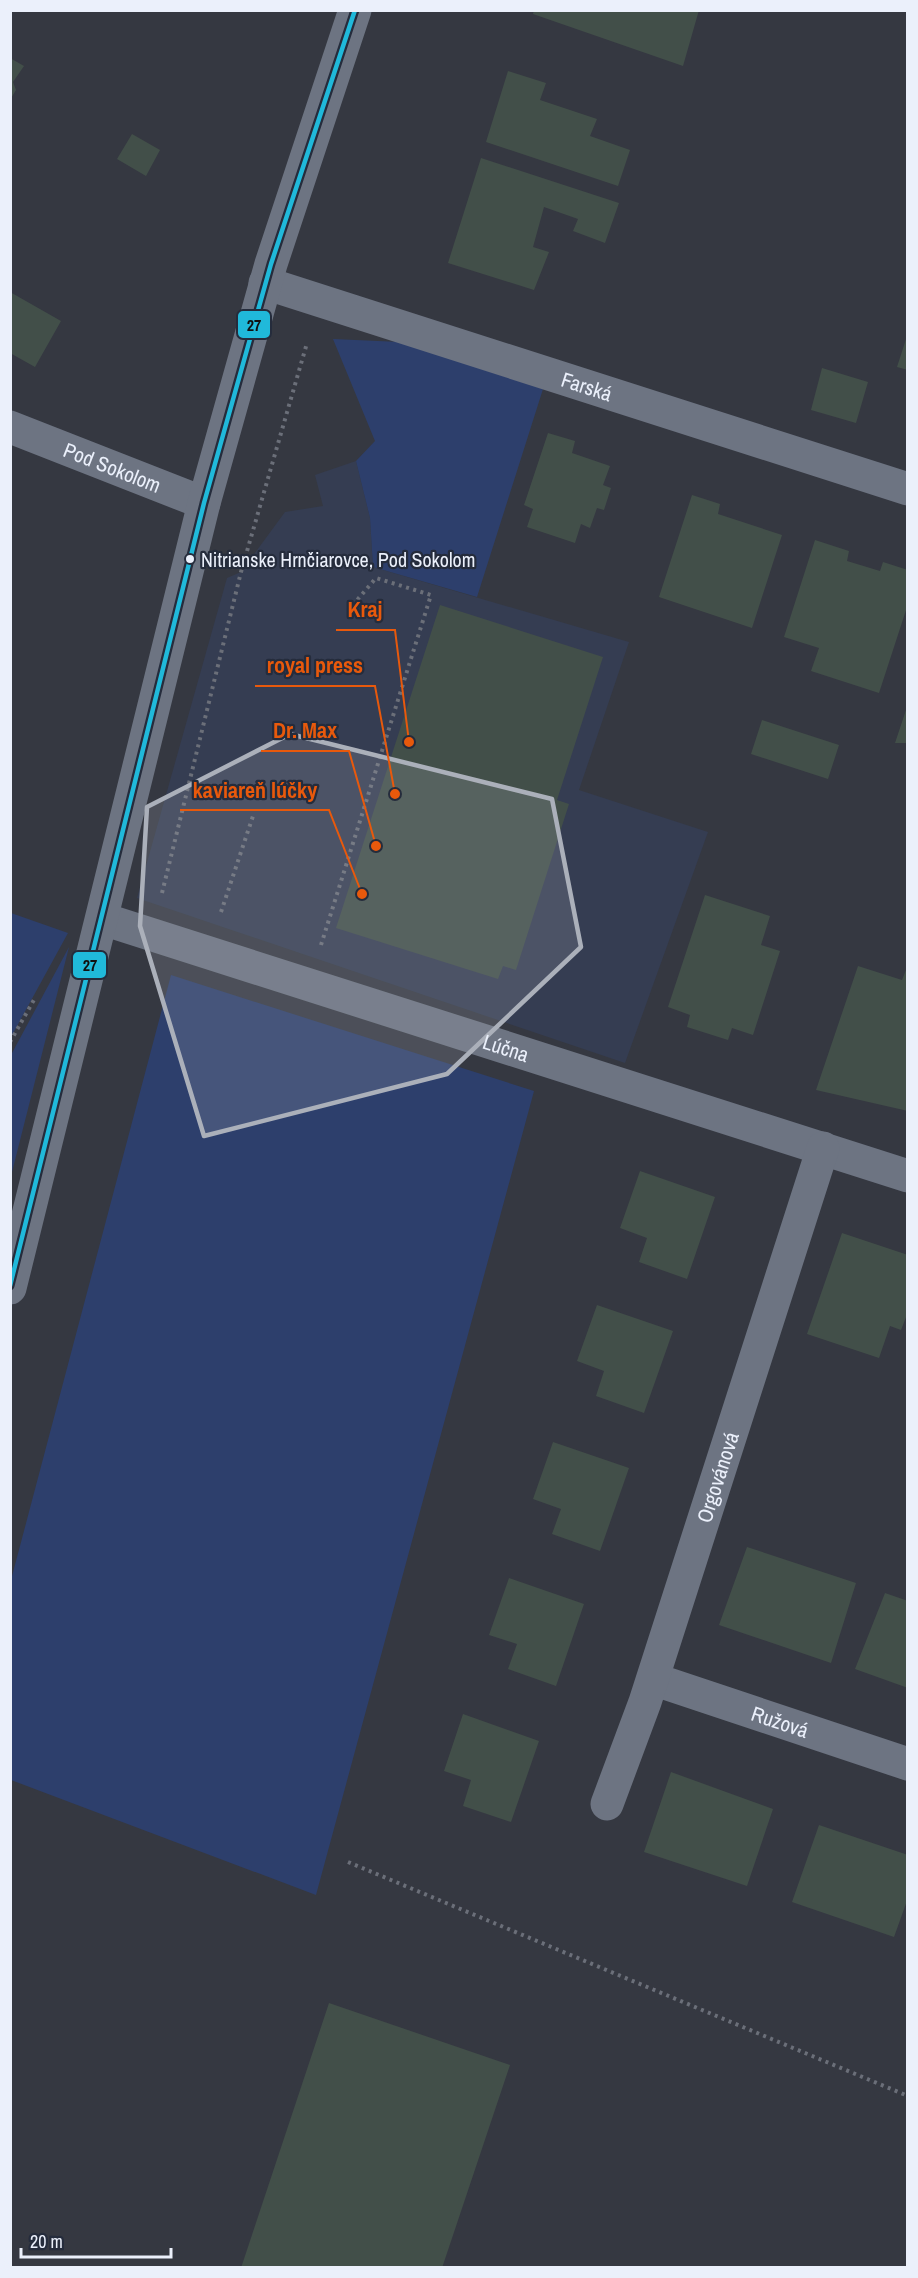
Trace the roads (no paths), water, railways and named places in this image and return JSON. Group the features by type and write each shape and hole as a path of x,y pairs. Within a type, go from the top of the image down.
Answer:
{"street":[{"path":"10,1288 204,503 265,283 355,10"},
{"name":"Farská","path":"265,283 908,489"},
{"name":"Pod Sokolom","path":"14,426 204,503"},
{"name":"Lúčna","path":"103,919 908,1176"},
{"name":"Orgovánová","path":"608,1804 653,1679 823,1148"},
{"name":"Ružová","path":"653,1679 908,1764"}],"place":[{"name":"Nitrianske Hrnčiarovce, Pod Sokolom","path":"190,559"},
{"name":"Kraj","path":"409,742"},
{"name":"royal press","path":"395,794"},
{"name":"Dr. Max","path":"376,846"},
{"name":"kaviareň lúčky","path":"362,894"}]}
